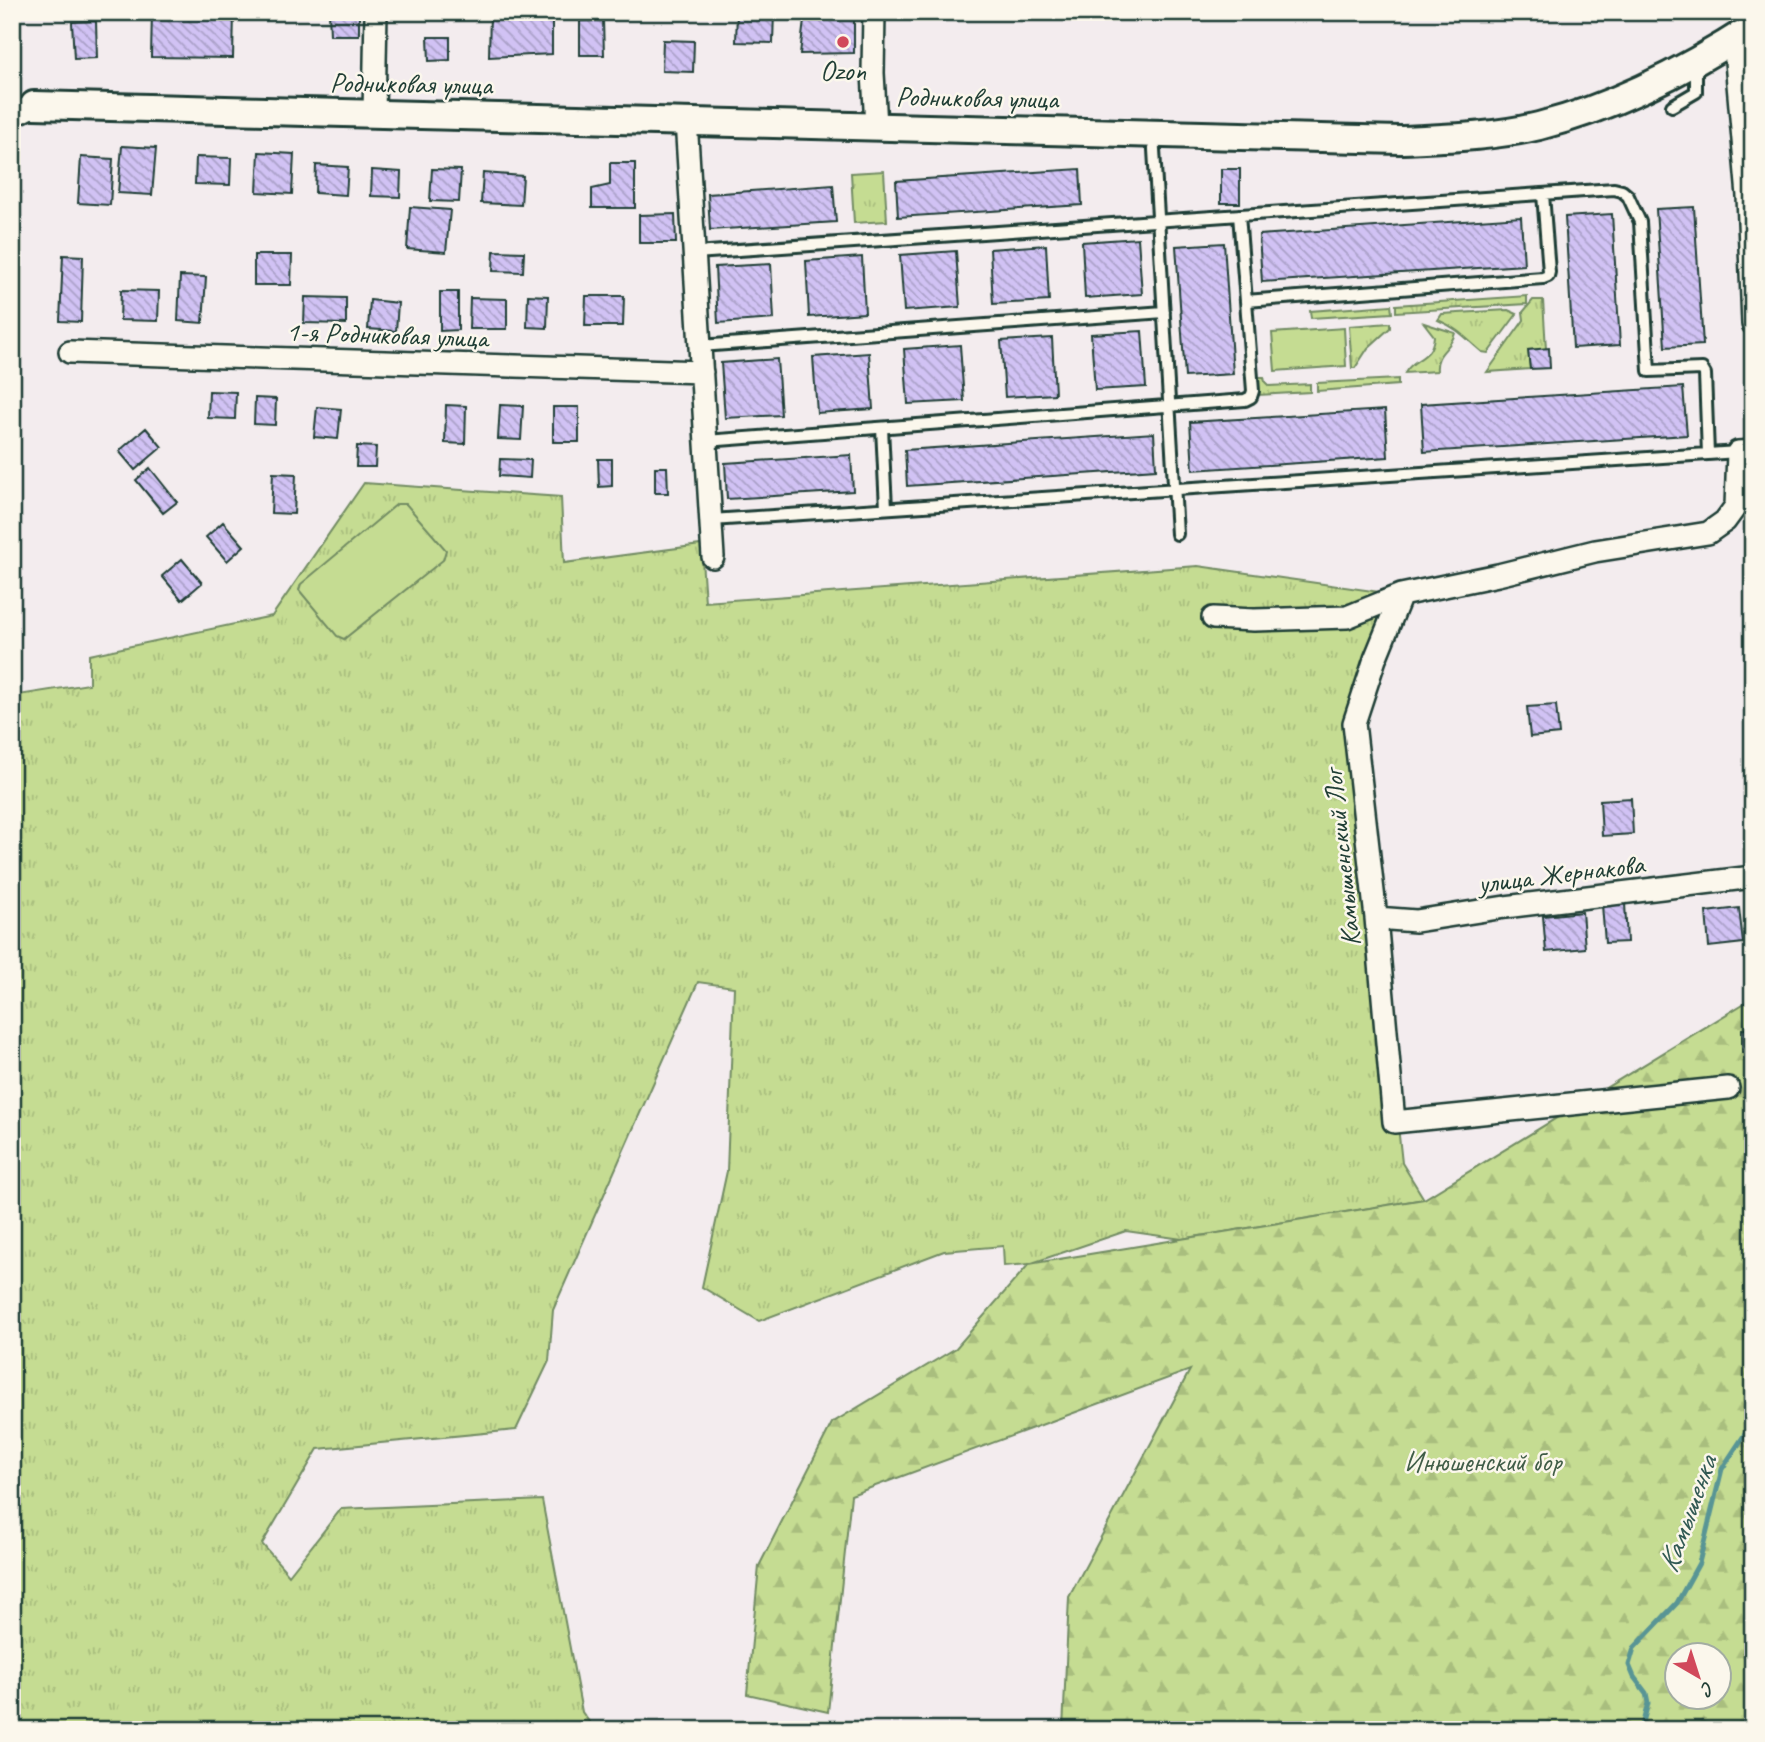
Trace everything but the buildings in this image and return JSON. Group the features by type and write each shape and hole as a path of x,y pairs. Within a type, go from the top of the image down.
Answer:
{"street":[{"path":"374,113 376,12"},
{"path":"874,12 876,126"},
{"path":"1743,33 1753,324"},
{"name":"Родниковая улица","path":"23,111 374,113 1399,140 1475,136 1538,126 1614,101 1743,33"},
{"path":"686,120 715,558"},
{"name":"1-я Родниковая улица","path":"70,352 702,372"},
{"path":"1213,618 1254,620 1347,617 1401,595 1499,575 1595,551 1708,533 1725,521 1736,506 1745,451"},
{"name":"Камышенский Лог","path":"1401,595 1375,659 1354,723 1376,918 1394,1122 1728,1088"},
{"name":"улица Жернакова","path":"1376,918 1416,921 1505,907 1753,877"}],"lane":[{"path":"1672,106 1696,92 1696,59"},
{"path":"1153,133 1177,534"},
{"path":"695,253 1543,194 1622,191 1628,196 1640,222 1648,371 1702,369 1705,374 1709,454"},
{"path":"1246,301 1543,278 1549,272 1543,194"},
{"path":"706,441 1245,400 1251,397 1253,391 1239,215"},
{"path":"700,346 1164,312"},
{"path":"882,428 886,508"},
{"path":"711,520 1745,451"}],"green space":[{"path":"884,171 887,221 854,223 851,173"},
{"path":"1527,296 1527,304 1396,312 1396,305"},
{"path":"1533,300 1543,300 1546,349 1528,350 1530,369 1487,372 1524,320 1523,312"},
{"path":"1391,305 1392,313 1311,318 1310,311"},
{"path":"1508,310 1517,314 1488,353 1482,352 1457,331 1438,320 1442,314"},
{"path":"1390,323 1390,328 1368,348 1355,368 1352,368 1349,326"},
{"path":"1424,323 1455,333 1453,339 1438,359 1437,371 1405,373 1433,344 1434,336"},
{"path":"1344,328 1346,366 1275,371 1272,333"},
{"path":"1257,377 1264,377 1269,386 1310,384 1310,392 1258,395"},
{"path":"1398,379 1398,385 1317,391 1317,383"},
{"path":"364,483 561,497 564,563 701,545 705,602 1198,566 1401,595 1354,723 1402,1163 1424,1199 1182,1239 1126,1231 1029,1264 1004,1266 1003,1246 944,1251 759,1321 702,1287 727,1171 734,987 698,982 553,1310 549,1361 516,1430 318,1449 262,1544 289,1575 341,1509 542,1500 582,1712 595,1730 12,1730 12,696 89,684 89,655 272,616"},
{"path":"397,504 406,504 446,550 443,560 344,639 337,636 299,590 301,584"},
{"name":"Инюшенский бор","path":"1753,998 1753,1730 1063,1730 1069,1597 1190,1370 851,1495 828,1712 747,1694 759,1566 832,1423 956,1348 1029,1264 1424,1199"}],"waterway":[{"name":"Камышенка","path":"1641,1730 1648,1703 1646,1693 1629,1665 1634,1648 1677,1603 1699,1563 1722,1469 1753,1422"}],"place":[{"name":"Ozon","path":"843,42"}]}
